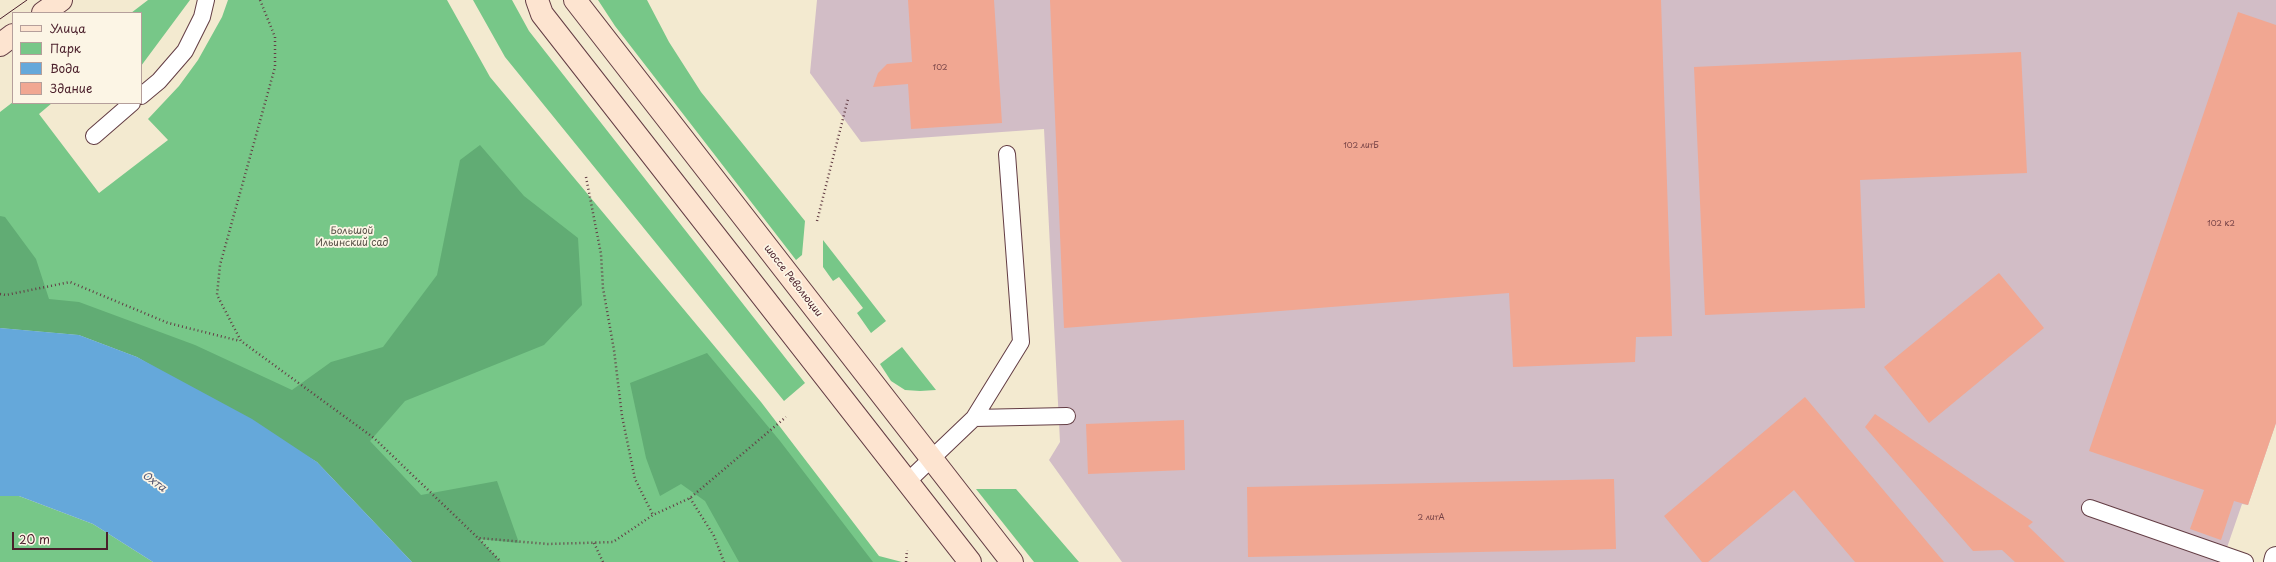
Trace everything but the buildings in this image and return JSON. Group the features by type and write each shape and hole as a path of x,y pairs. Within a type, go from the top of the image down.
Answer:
{"main road":[{"path":"44,12 61,0"},
{"path":"537,0 542,14 970,562"},
{"name":"шоссе Революции","path":"575,0 1012,562"},
{"path":"0,45 12,36"}],"street":[{"path":"2275,562 2276,558"}],"lane":[{"path":"142,95 158,81 185,51 202,17 206,0"},
{"path":"94,136 131,104"},
{"path":"907,482 974,418 1022,342 1007,154"},
{"path":"974,418 1067,416"},
{"path":"2090,508 2245,562"}],"path":[{"path":"241,342 217,294 220,265 275,67 275,37 260,0"},
{"path":"817,221 848,98"},
{"path":"586,177 600,254 622,416 635,479 653,515"},
{"path":"0,294 6,295 70,282 168,323 241,342 374,438 478,538 500,562"},
{"path":"478,538 548,544 613,542 653,515 690,498 786,417"},
{"path":"690,498 714,536 724,562"},
{"path":"594,542 603,562"},
{"path":"906,562 907,550"}],"shaded area":[{"path":"817,0 2276,0 2276,423 2248,505 2242,504 2222,562 1122,562 1049,460 1060,442 1044,129 861,142 810,73"}],"green space":[{"path":"148,0 190,0 142,65 142,12 132,12"},
{"name":"Большой Ильинский сад","path":"228,0 447,0 490,77 761,402 879,556 902,562 412,562 317,462 137,357 79,335 0,328 0,112 12,103 12,104 51,104 39,114 99,193 168,140 148,119 179,86 198,60 222,17"},
{"path":"473,0 512,0 529,31 805,383 784,401 505,57"},
{"path":"598,0 647,0 669,42 701,92 805,221 802,255 796,260 615,26"},
{"path":"480,145 524,196 578,238 582,305 544,345 405,401 370,441 421,495 497,481 519,543 479,539 501,562 412,562 317,462 137,357 79,335 0,328 0,216 5,217 36,259 49,299 79,302 195,345 292,390 331,362 383,347 437,275 460,160"},
{"path":"823,240 886,321 871,333 857,313 863,308 839,277 833,281 823,267"},
{"path":"902,347 936,390 905,390 891,381 880,364"},
{"path":"707,353 780,441 873,562 739,562 705,501 681,484 660,496 646,458 630,383"},
{"path":"976,489 1016,489 1079,562 1034,562"},
{"path":"0,496 19,496 93,524 153,562 0,562"}],"water":[{"name":"Охта","path":"0,328 79,335 137,357 252,419 317,462 412,562 153,562 93,524 19,496 0,496"}],"tram line":[{"path":"0,19 27,0"}]}
